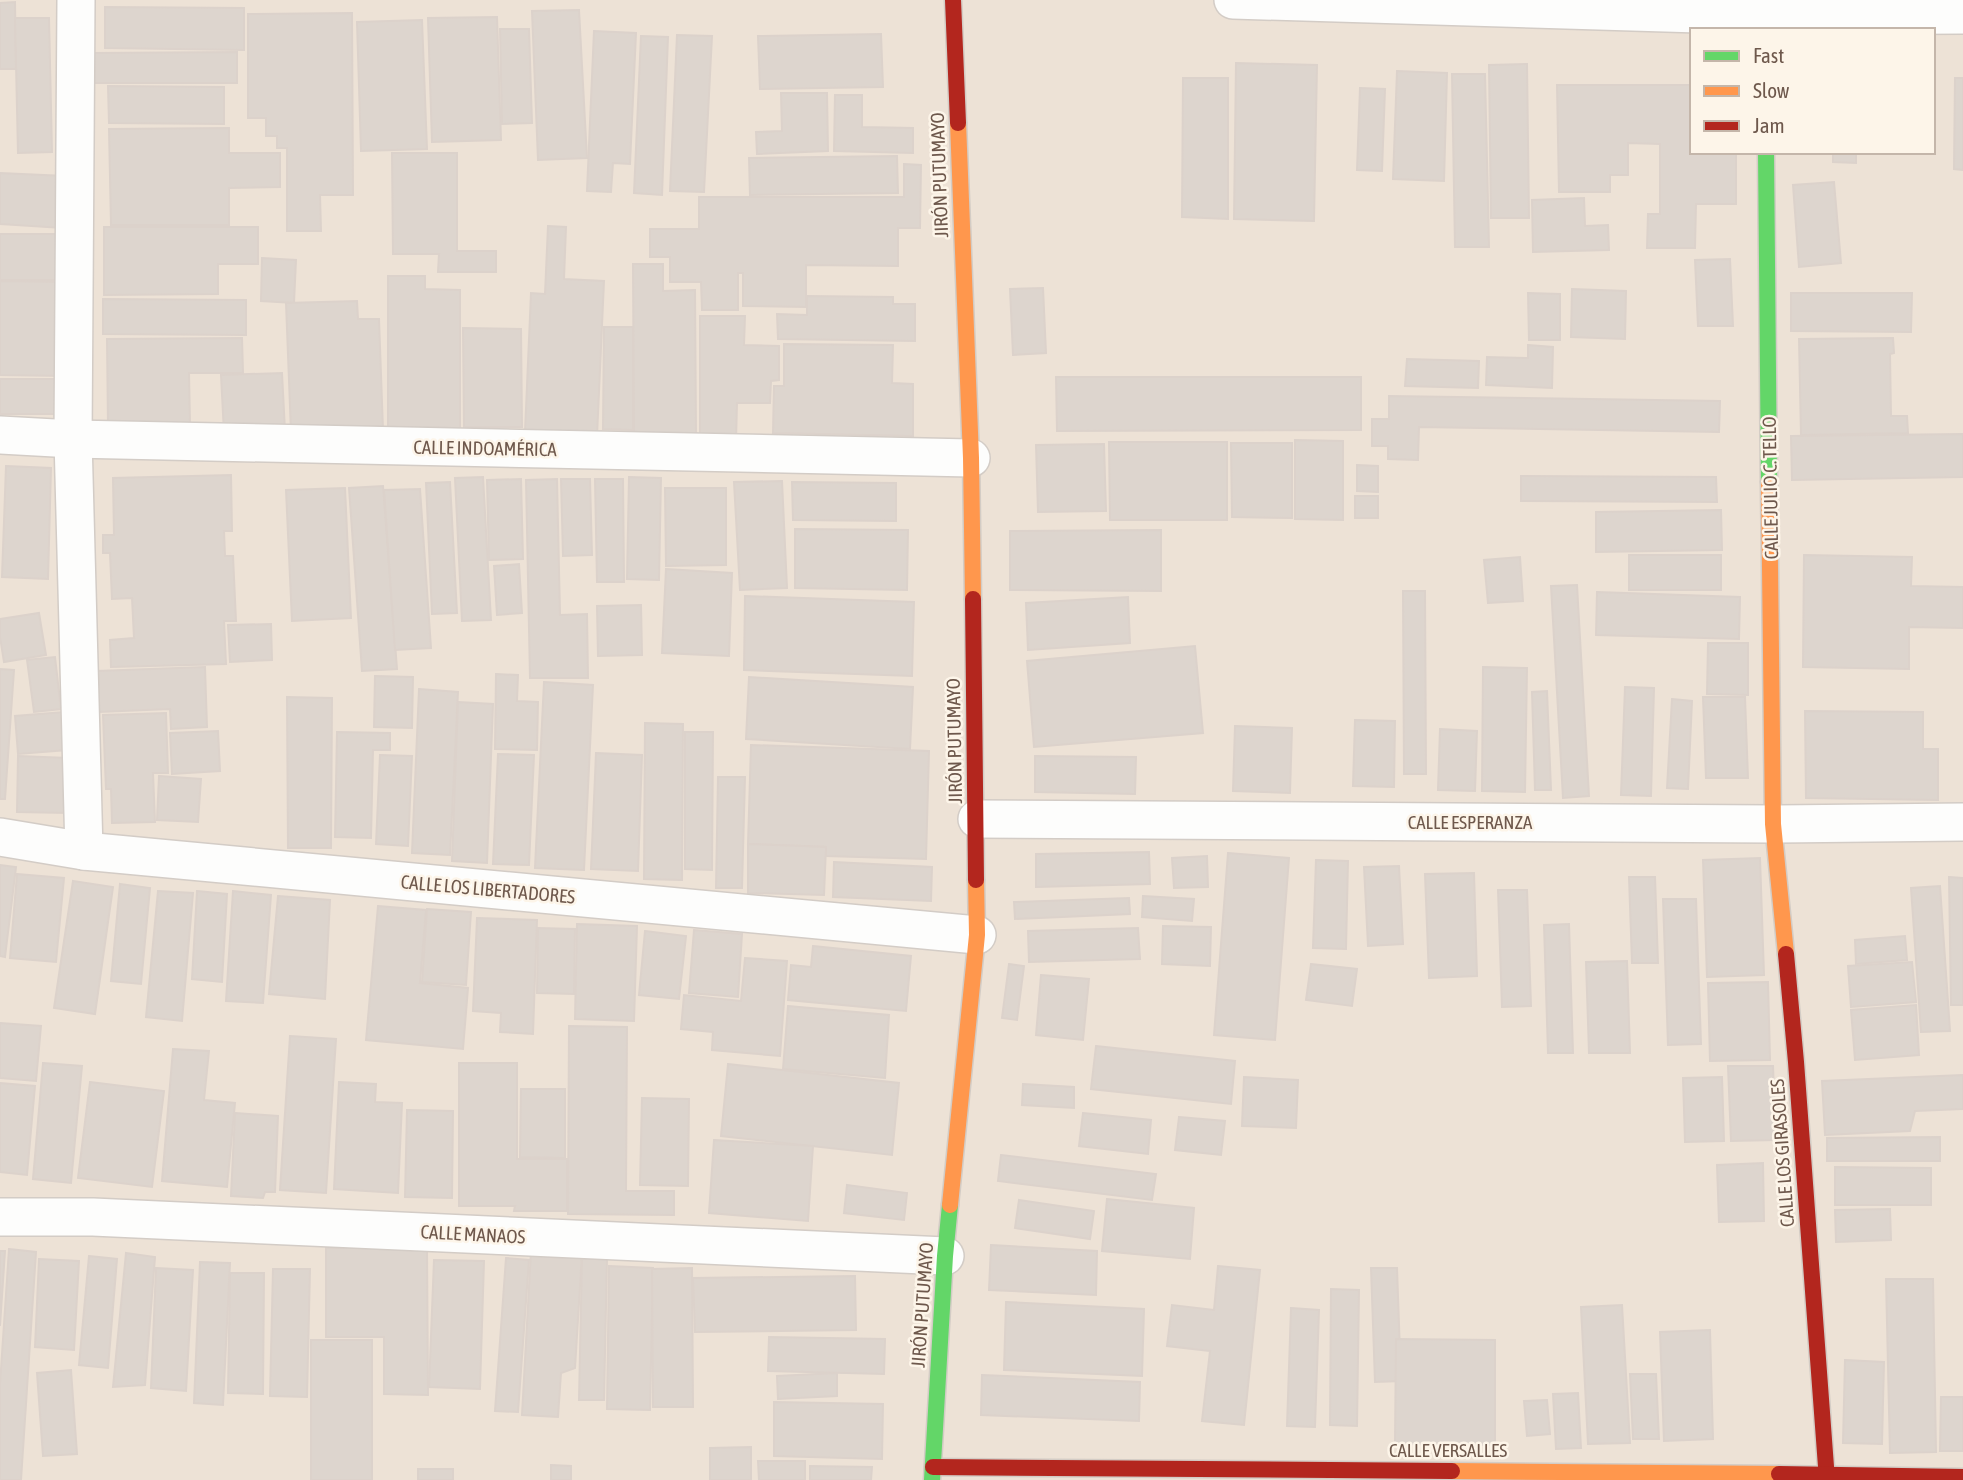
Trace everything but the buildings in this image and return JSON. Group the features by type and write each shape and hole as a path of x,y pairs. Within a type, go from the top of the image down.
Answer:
{"street":[{"path":"76,0 73,439 84,851"},
{"name":"JIRÓN PUTUMAYO","path":"932,1474 945,1256 977,935 971,458 953,0"},
{"path":"1233,0 1765,15 1963,15"},
{"name":"CALLE JULIO C. TELLO","path":"1766,154 1773,824"},
{"name":"CALLE INDOAMÉRICA","path":"0,435 73,439 971,458"},
{"name":"CALLE ESPERANZA","path":"977,819 1773,824 1963,822"},
{"name":"CALLE LOS GIRASOLES","path":"1773,824 1796,1062 1827,1477"},
{"name":"CALLE LOS LIBERTADORES","path":"0,837 84,851 977,935"},
{"name":"CALLE MANAOS","path":"0,1217 93,1217 945,1256"},
{"name":"CALLE VERSALLES","path":"932,1474 1963,1477"}],"shaded area":[{"path":"0,0 1963,0 1963,1480 0,1480"}],"traffic: fast":[{"path":"1766,154 1769,482"},
{"path":"932,1480 950,1205"}],"traffic: slow":[{"path":"958,123 971,458 973,599"},
{"path":"1769,482 1773,824 1786,954"},
{"path":"950,1205 977,935 976,880"},
{"path":"1452,1471 1779,1474"}],"traffic: jam":[{"path":"953,0 958,123"},
{"path":"973,599 976,880"},
{"path":"1786,954 1827,1480"},
{"path":"933,1467 1452,1471"},
{"path":"1779,1474 1963,1477"}]}
